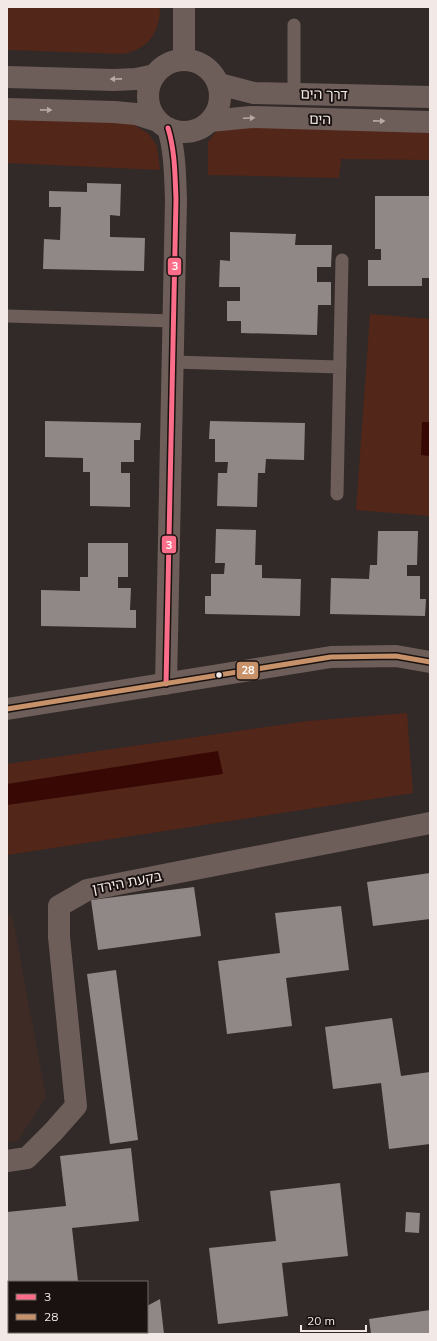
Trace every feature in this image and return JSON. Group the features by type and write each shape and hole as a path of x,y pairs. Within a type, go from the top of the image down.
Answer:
{"street":[{"path":"184,7 184,59"},
{"path":"166,684 176,199 172,141 163,125 152,112 148,102 148,90 155,74 163,67 173,61 184,59 196,61 214,74 219,84 220,102 217,112 192,141 185,153 176,199"},
{"path":"7,77 114,80 136,79 155,74"},
{"name":"דרך הים","path":"219,84 254,93 430,97"},
{"path":"7,109 136,114 184,132 196,130 208,123"},
{"name":"הים","path":"208,123 251,117 430,122"},
{"path":"7,709 331,657 396,656 430,662"},
{"name":"בקעת הירדן","path":"7,1161 27,1158 76,1106 59,937 59,906 87,890 430,823"}],"lane":[{"path":"294,25 294,94"},
{"path":"337,494 342,260"},
{"path":"7,316 174,321"},
{"path":"173,362 340,367"}],"shaded area":[{"path":"7,7 160,7 158,24 151,38 140,48 123,54 7,50"},
{"path":"7,115 131,123 149,134 157,146 160,170 7,163"},
{"path":"224,123 430,129 430,160 341,159 339,178 208,175 208,142"},
{"path":"370,314 430,319 430,516 356,510"},
{"path":"422,422 430,422 430,456 421,455"},
{"path":"407,713 413,793 7,855 7,764 308,721"},
{"path":"218,751 223,774 7,805 7,784"},
{"path":"12,914 46,1097 18,1141 7,1143 7,915"}],"building":[{"path":"87,183 121,184 120,216 110,215 110,237 145,238 144,271 43,269 44,239 60,240 61,207 49,207 49,191 87,192"},
{"path":"375,196 430,196 430,278 422,278 422,286 368,286 368,260 381,260 381,249 375,249"},
{"path":"230,232 296,234 295,245 332,245 331,267 317,267 317,282 331,282 331,305 318,305 317,335 241,333 241,321 227,321 227,301 240,301 240,287 219,287 220,260 230,261"},
{"path":"45,421 141,423 140,440 134,440 134,462 121,462 121,473 130,473 130,507 90,506 90,472 83,472 83,458 45,457"},
{"path":"210,421 305,423 304,460 266,459 265,473 258,473 257,507 217,506 218,473 227,473 228,462 215,462 215,439 209,439"},
{"path":"216,529 256,530 255,565 262,565 262,578 301,579 300,616 205,614 205,596 211,596 211,574 224,574 225,563 215,563"},
{"path":"378,531 418,531 417,565 407,565 407,576 420,576 420,599 426,599 425,616 330,614 331,578 369,579 370,565 377,565"},
{"path":"88,543 128,543 128,577 118,577 118,588 131,588 130,610 136,610 136,628 41,626 41,590 80,591 80,577 88,577"},
{"path":"430,873 430,919 373,926 367,882"},
{"path":"194,887 201,936 98,950 91,900"},
{"path":"341,906 349,970 286,978 292,1026 227,1034 218,961 280,953 275,913"},
{"path":"116,970 138,1140 110,1144 87,974"},
{"path":"392,1018 401,1076 430,1072 430,1144 389,1149 381,1083 333,1089 325,1027"},
{"path":"131,1148 139,1221 72,1228 78,1281 8,1281 8,1290 7,1212 66,1206 60,1156"},
{"path":"340,1183 348,1256 282,1263 288,1316 218,1324 209,1248 276,1241 270,1191"},
{"path":"406,1212 420,1213 419,1233 405,1232"},
{"path":"160,1299 164,1334 86,1334 148,1333 148,1305"},
{"path":"430,1310 430,1334 371,1334 369,1319"}],"transit line":[{"name":"3","path":"166,684 176,199 173,154 168,128"},
{"name":"28","path":"7,709 331,657 396,656 430,662"}]}
